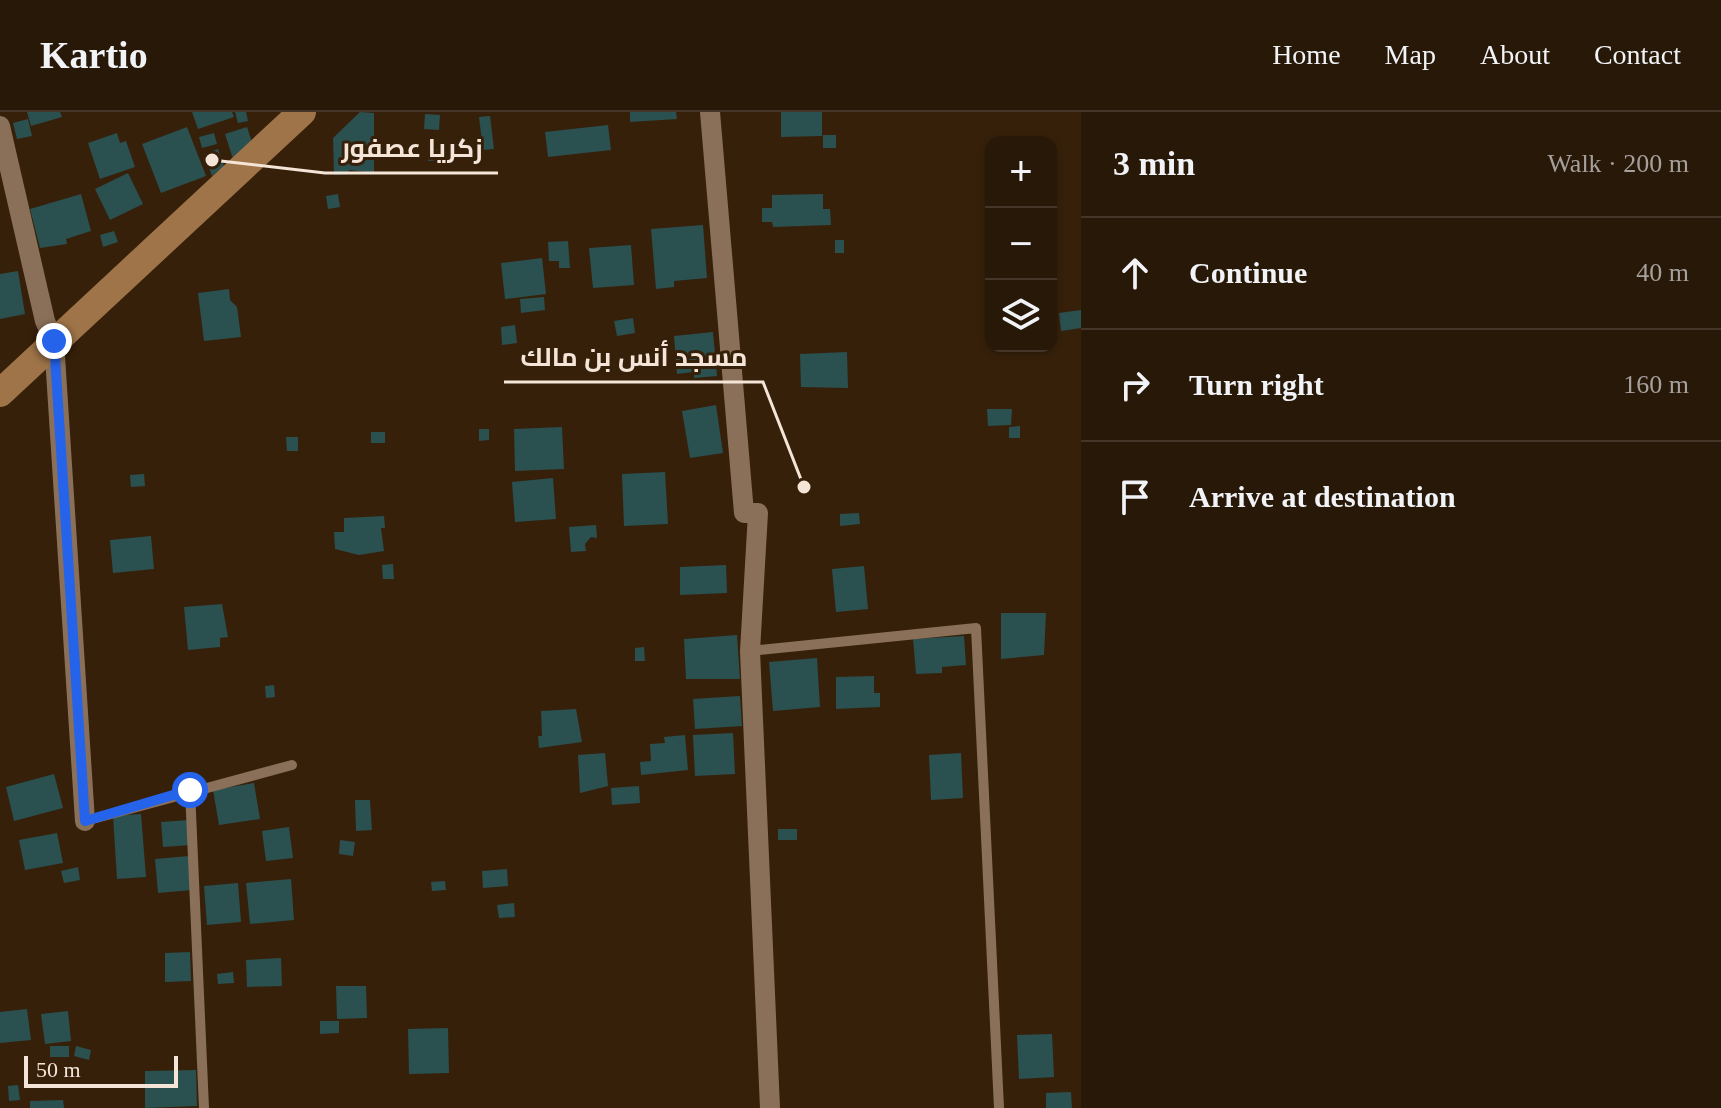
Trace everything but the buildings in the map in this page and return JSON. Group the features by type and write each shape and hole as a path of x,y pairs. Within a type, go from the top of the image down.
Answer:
{"street":[{"path":"0,393 302,112"},
{"path":"710,112 744,513 758,513 750,651 770,1108"},
{"path":"0,126 45,321 54,341 85,821"}],"lane":[{"path":"750,651 976,628 999,1108"},
{"path":"85,821 190,790 292,765"},
{"path":"190,790 204,1108"}],"place":[{"name":"زكريا عصفور","path":"212,160"},
{"name":"مسجد أنس بن مالك","path":"804,487"}],"route":[{"path":"54,341 85,821 190,790"}]}
